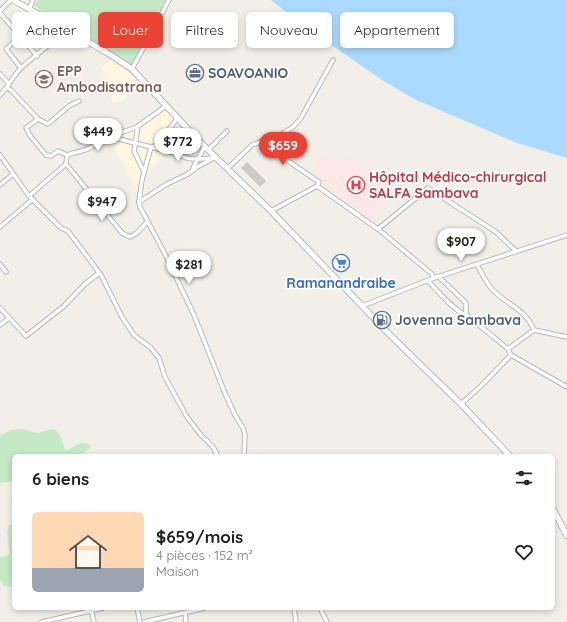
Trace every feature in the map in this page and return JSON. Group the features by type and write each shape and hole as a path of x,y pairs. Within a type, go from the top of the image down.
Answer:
{"main road":[{"path":"12,0 35,12"},
{"path":"90,43 132,69 216,158 271,211 362,306 461,404 508,454"},
{"path":"555,513 567,536"}],"street":[{"path":"12,0 0,12 12,26"},
{"path":"29,9 33,0"},
{"path":"132,69 169,0"},
{"path":"12,43 6,48 21,68"},
{"path":"30,48 37,56"},
{"path":"0,95 7,88 21,68 47,48"},
{"path":"227,169 252,145 280,135 293,127 301,118 333,60"},
{"path":"0,74 9,84"},
{"path":"7,88 11,90 38,119 48,124 69,106 79,101"},
{"path":"38,119 26,128 31,137 46,155 51,156 58,150 67,155 88,149 106,138 138,126 166,106"},
{"path":"151,147 158,145 178,117"},
{"path":"138,126 134,143 134,151 144,172"},
{"path":"170,127 172,146 179,154"},
{"path":"193,170 198,159 207,148 227,131"},
{"path":"111,137 179,154 189,159 216,158"},
{"path":"260,142 319,182 317,186"},
{"path":"151,147 144,172 139,202 147,222 164,252 194,315 224,390 235,415 243,428 245,435 244,454"},
{"path":"0,154 31,197 61,228 68,231 101,275 110,290 122,317 134,335 151,348 159,358 165,377 187,416 200,434 213,447 217,454"},
{"path":"0,226 66,164 67,155"},
{"path":"139,202 216,158"},
{"path":"66,164 122,233 130,237 137,233 147,222"},
{"path":"0,185 13,174"},
{"path":"271,211 317,186"},
{"path":"317,186 378,229 432,274 434,278"},
{"path":"378,229 428,188 496,232 516,251"},
{"path":"362,306 434,278 567,235"},
{"path":"0,264 6,272"},
{"path":"478,265 492,290 520,311 527,318 534,330 567,337"},
{"path":"0,308 26,336 64,306 85,284 99,273"},
{"path":"439,277 466,303 466,313 468,316"},
{"path":"428,281 455,307 508,349 511,355 567,388"},
{"path":"0,325 9,318"},
{"path":"508,349 534,330"},
{"path":"461,404 511,355"},
{"path":"42,622 91,610 94,622"},
{"path":"137,610 140,622"},
{"path":"144,622 197,610"},
{"path":"294,610 296,622"},
{"path":"321,610 327,622"},
{"path":"185,613 186,622"}],"shaded area":[{"path":"110,59 121,65 139,82 126,94 126,99 113,103 102,68"},
{"path":"164,105 178,120 172,129 173,145 167,154 148,171 143,201 108,137 139,125"},
{"name":"Hôpital Médico-chirurgical SALFA Sambava","path":"324,154 338,164 345,155 390,182 385,190 389,193 371,220 326,187 324,183 310,172"}],"green space":[{"path":"38,0 166,0 160,12 98,12 98,45 90,40 90,12 44,12 34,6"},
{"path":"104,48 141,48 132,65"},
{"path":"22,429 38,433 52,429 56,430 62,440 65,450 68,451 81,443 90,445 90,448 81,454 12,454 12,481 0,483 0,436 11,430"},
{"path":"12,524 12,586 10,587 4,586 0,579 0,558 9,554 9,525"}],"water":[{"path":"271,0 567,0 567,158 517,143 414,99 382,80 332,46 332,12 286,12"}],"building":[{"path":"247,162 266,181 260,187 241,168"}],"place":[{"name":"SOAVOANIO","path":"195,73"},
{"name":"EPP Ambodisatrana","path":"44,79"},
{"name":"Hôpital Médico-chirurgical SALFA Sambava","path":"356,185"},
{"name":"Ramanandraibe","path":"341,263"},
{"name":"Jovenna Sambava","path":"382,320"}]}
